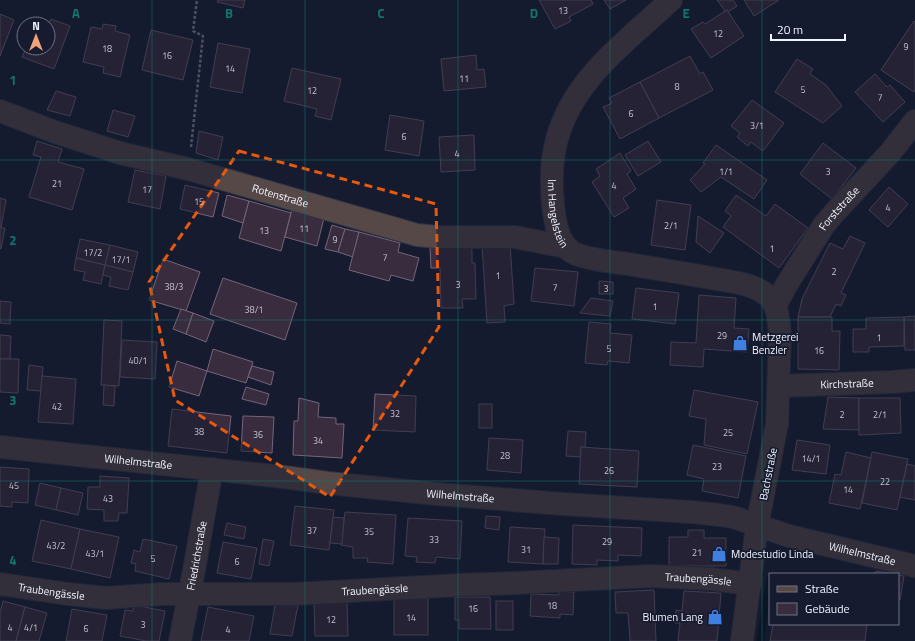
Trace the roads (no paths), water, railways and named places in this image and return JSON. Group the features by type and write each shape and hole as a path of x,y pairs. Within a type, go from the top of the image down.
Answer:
{"street":[{"name":"Im Hangelstein","path":"671,0 614,51 588,79 572,103 562,122 557,139 552,168 555,217 558,230 566,247 572,252 584,256 731,281 750,286 766,295 775,306"},
{"name":"Rotenstraße","path":"0,111 55,132 120,153 188,169 417,235 438,237 515,237 566,247"},
{"name":"Forststraße","path":"775,306 824,225 890,152 915,121"},
{"name":"Bachstraße","path":"742,641 757,526 776,433 778,413 780,335 775,306"},
{"name":"Kirchstraße","path":"779,386 915,380"},
{"name":"Wilhelmstraße","path":"0,447 437,494 563,504 698,512 733,517 789,536 915,566"},
{"name":"Friedrichstraße","path":"180,641 190,594 212,469"},
{"name":"Traubengässle","path":"0,584 68,594 101,597 190,594 294,594 651,576 711,579 750,584"}],"waterway":[{"path":"760,641 769,585"}],"place":[{"name":"Metzgerei Benzler","path":"740,343"},
{"name":"Modestudio Linda","path":"719,554"},
{"name":"Blumen Lang","path":"715,617"}]}
